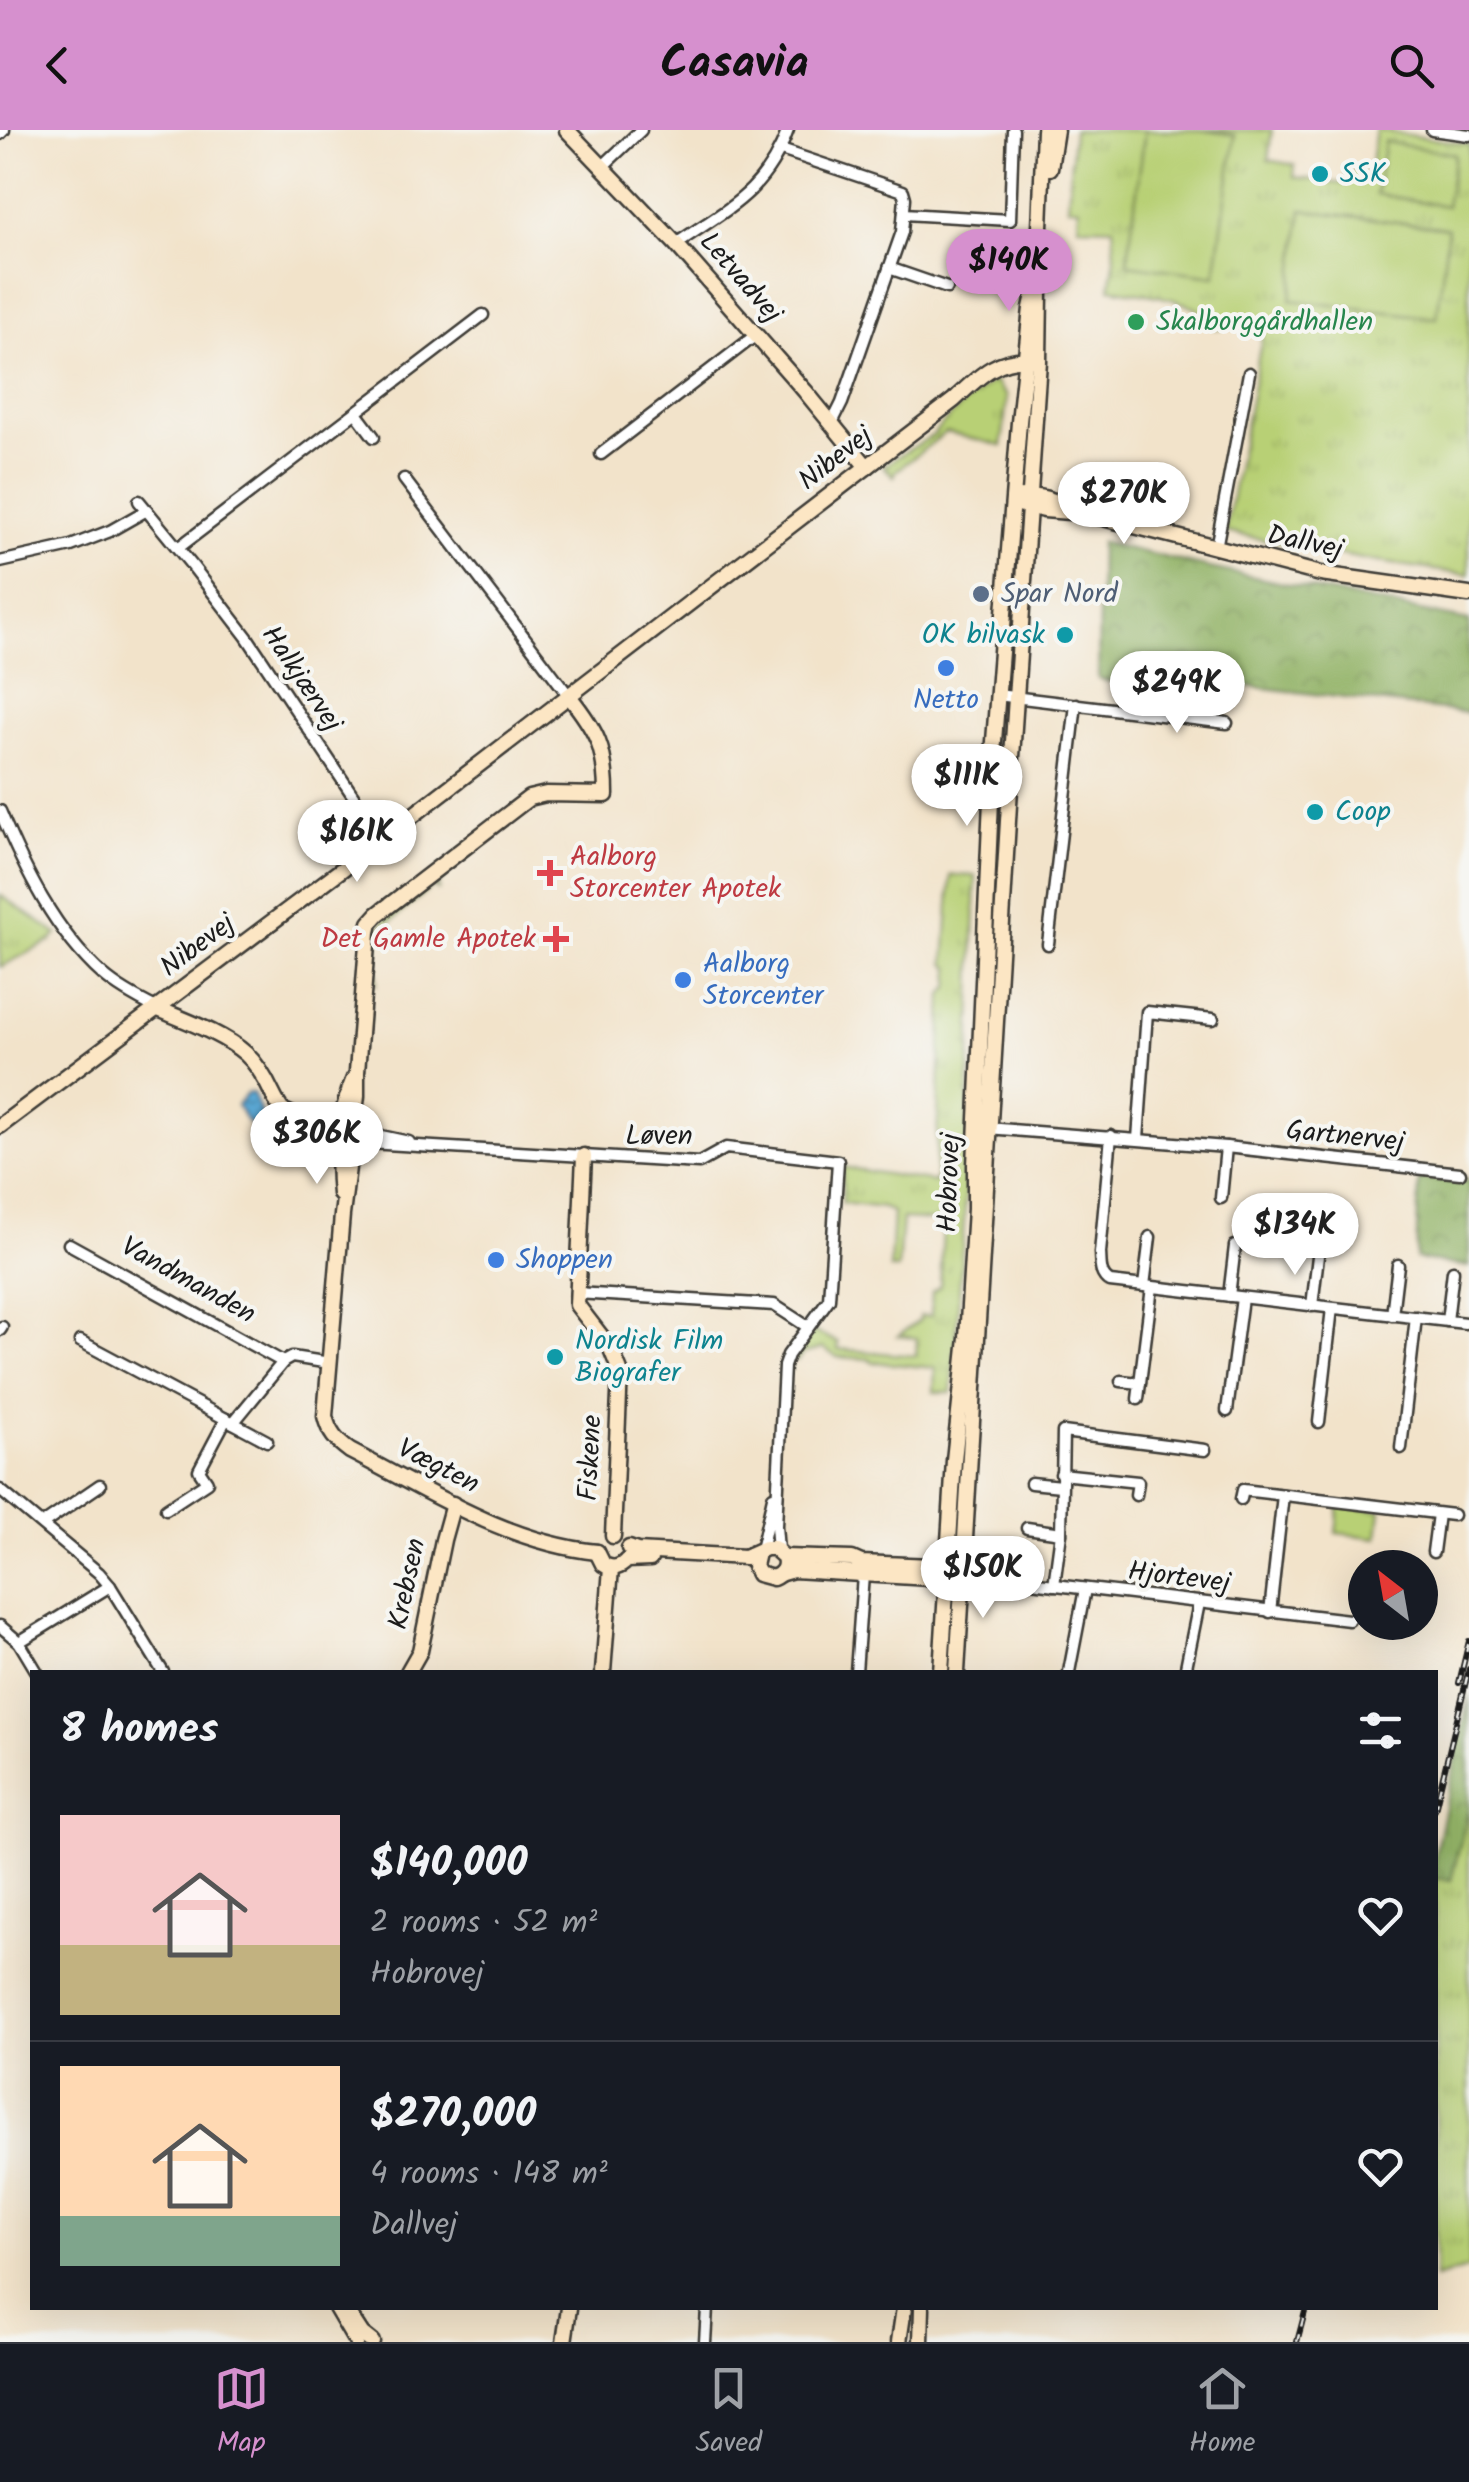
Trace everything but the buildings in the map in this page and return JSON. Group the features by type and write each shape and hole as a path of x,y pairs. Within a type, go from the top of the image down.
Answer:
{"street":[{"name":"Letvadvej","path":"567,130 676,244 867,467"},
{"path":"603,166 641,130"},
{"path":"676,244 760,183 788,130"},
{"path":"904,214 1010,220 1013,130"},
{"name":"Hobrovej","path":"1042,233 1044,130"},
{"name":"Hobrovej","path":"941,1670 954,1460 966,1350 1016,697 1028,501 1032,308 1056,130"},
{"path":"1432,130 1469,135"},
{"path":"780,150 903,191 906,198 902,232 832,423"},
{"path":"888,268 947,288"},
{"path":"178,548 482,315"},
{"path":"601,454 756,334"},
{"name":"Nibevej","path":"0,1126 382,839 1002,361 1032,365"},
{"name":"Hobrovej","path":"958,1670 983,1128 986,876 1012,500 1032,365"},
{"path":"1216,548 1249,373"},
{"path":"356,413 374,437"},
{"path":"330,1363 342,1215 338,1176 356,1072 370,923 530,798 546,794 606,795 604,760 595,731 404,479"},
{"name":"Dallvej","path":"1012,500 1059,512 1076,511 1321,574 1469,595"},
{"name":"Halkjærvej","path":"0,562 71,546 110,531 143,505 247,637 382,839"},
{"path":"997,694 1227,723"},
{"path":"1048,944 1075,755 1076,704"},
{"path":"0,811 30,878 73,942 104,976 132,996 242,1050 263,1074 290,1123 299,1130 347,1135"},
{"path":"1138,1139 1147,1012 1213,1019"},
{"name":"Gartnervej","path":"983,1128 1111,1136 1460,1173"},
{"name":"Løven","path":"347,1135 424,1146 699,1163 726,1148 838,1161 828,1299 784,1366 776,1538 781,1560"},
{"path":"1111,1136 1100,1253 1103,1278 1110,1282 1465,1323"},
{"path":"1221,1198 1226,1147"},
{"path":"584,1156 576,1293 774,1305 808,1328"},
{"path":"1138,1399 1150,1237"},
{"name":"Vandmanden","path":"69,1244 283,1362 292,1356 330,1363"},
{"path":"1229,1296 1234,1246"},
{"path":"1312,1306 1318,1256"},
{"path":"1392,1315 1398,1265"},
{"path":"1447,1321 1452,1271"},
{"name":"Fiskene","path":"576,1293 577,1305 611,1349 620,1371 613,1536"},
{"path":"1227,1411 1242,1298"},
{"path":"1319,1422 1315,1406 1332,1308"},
{"path":"1401,1448 1416,1318"},
{"path":"80,1341 267,1440"},
{"path":"166,1509 207,1482 200,1470 230,1421 283,1362"},
{"name":"Vægten","path":"330,1363 324,1416 328,1430 350,1451 512,1531 544,1542 597,1552"},
{"path":"1121,1381 1140,1383"},
{"path":"1217,1393 1230,1394"},
{"path":"1390,1420 1404,1422"},
{"path":"1054,1585 1061,1533 1063,1432 1205,1450"},
{"name":"Løven","path":"759,1551 777,1482"},
{"path":"1031,1483 1138,1482 1136,1495"},
{"path":"44,1524 100,1486"},
{"path":"0,1490 99,1573 161,1670"},
{"path":"1241,1499 1242,1490 1453,1516"},
{"path":"1270,1612 1283,1495"},
{"name":"Krebsen","path":"410,1670 420,1651 453,1504"},
{"path":"1433,1550 1438,1514"},
{"path":"1027,1528 1061,1533"},
{"path":"781,1560 773,1578 767,1578 744,1566 636,1558 628,1554 623,1539 613,1536 600,1542 597,1552 603,1564 611,1568 620,1566 628,1554 637,1551 745,1557 770,1547 793,1570 930,1578 946,1572"},
{"path":"756,1570 754,1562 759,1551"},
{"path":"781,1560 852,1559 931,1566 964,1574"},
{"path":"603,1670 611,1568"},
{"name":"Hjortevej","path":"964,1574 1348,1620"},
{"path":"856,1670 862,1575"},
{"path":"19,1642 110,1586"},
{"path":"1069,1670 1085,1589"},
{"path":"1185,1670 1199,1603"},
{"path":"0,1626 19,1642 36,1670"},
{"path":"337,2310 356,2342"},
{"path":"346,2310 372,2342"},
{"path":"564,2342 571,2310"},
{"path":"571,2310 575,2342"},
{"path":"705,2342 707,2310"},
{"path":"900,2342 907,2310"},
{"path":"907,2310 908,2342"},
{"path":"921,2342 922,2310"}],"green space":[{"path":"1073,130 1272,130 1268,160 1295,165 1294,177 1344,184 1346,171 1369,174 1376,130 1469,144 1469,575 1372,561 1225,532 1263,332 1215,328 1208,318 1184,303 1110,288 1115,258 1113,227 1078,226 1079,207 1068,206"},
{"path":"1145,130 1201,130 1235,135 1215,276 1127,264"},
{"path":"1385,142 1455,154 1446,206 1376,194"},
{"path":"1302,210 1448,228 1437,318 1291,300"},
{"path":"994,381 1007,397 1002,446 946,432 894,476 883,466 935,434"},
{"path":"1100,542 1469,621 1469,713 1156,675 1138,689 1098,679"},
{"path":"951,875 976,876 965,1208 952,1392 934,1392 935,1368 837,1357 823,1348 802,1354 797,1361 791,1358 811,1332 838,1342 838,1349 916,1356 917,1338 898,1336 920,1316 931,1316 932,1292 940,1286 943,1228 937,1221 902,1219 898,1269 890,1269 893,1212 842,1203 843,1167 935,1182 943,994 950,987 951,969 945,963"},
{"path":"445,877 438,890 433,886 378,935 376,984 371,981 374,941 383,922 409,898"},
{"path":"0,895 57,934 51,941 0,967"},
{"path":"1469,1178 1469,1267 1416,1259 1419,1179"},
{"path":"1339,1506 1381,1510 1378,1538 1336,1533"},
{"path":"1469,1696 1469,1808 1451,1880 1438,1878 1438,1839"},
{"path":"1469,1808 1469,2268 1438,2277 1438,1878 1451,1879"}],"water":[{"path":"248,1092 253,1093 264,1121 256,1129 245,1120 237,1105"}],"railway":[{"path":"1459,1683 1469,1641"},
{"path":"1438,1797 1469,1669"},
{"path":"1297,2342 1305,2310"}],"place":[{"name":"SSK","path":"1320,174"},
{"name":"Skalborggårdhallen","path":"1136,322"},
{"name":"Spar Nord","path":"981,594"},
{"name":"OK bilvask","path":"1065,635"},
{"name":"Netto","path":"946,668"},
{"name":"Coop","path":"1315,812"},
{"name":"Aalborg Storcenter Apotek","path":"550,873"},
{"name":"Det Gamle Apotek","path":"556,939"},
{"name":"Aalborg Storcenter","path":"683,980"},
{"name":"Shoppen","path":"496,1260"},
{"name":"Nordisk Film Biografer","path":"555,1357"}]}
